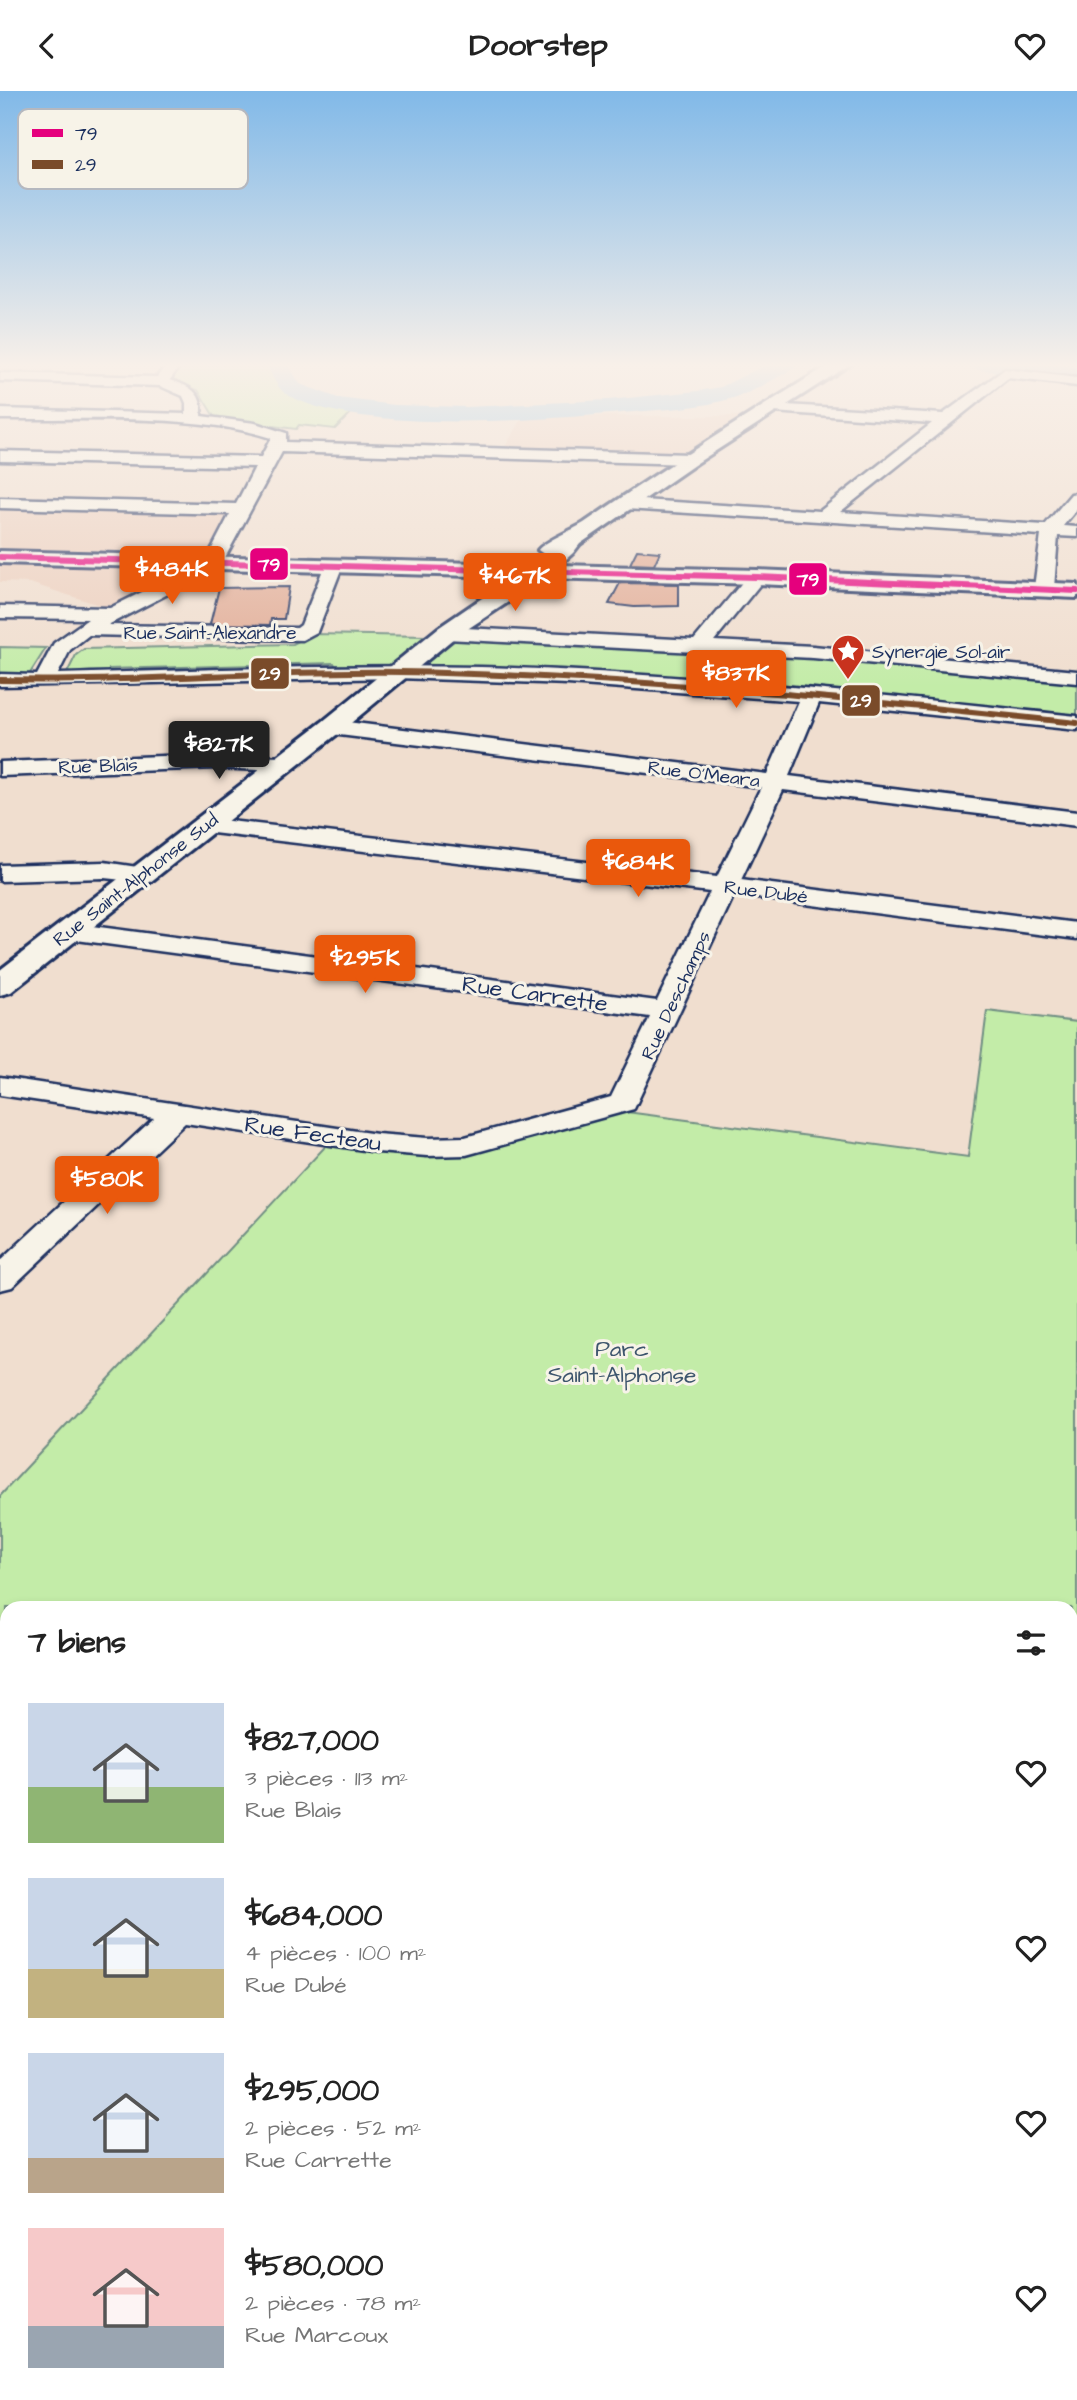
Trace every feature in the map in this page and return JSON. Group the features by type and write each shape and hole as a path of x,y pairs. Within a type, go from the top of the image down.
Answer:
{"main road":[{"name":"Rue Saint-Alphonse Sud","path":"0,985 527,572 566,549 572,540 673,471"},
{"path":"0,557 757,577 1077,591"}],"street":[{"path":"44,681 61,647 85,629 213,563 262,471"},
{"path":"824,516 880,471"},
{"path":"1044,588 1050,530 1077,498"},
{"path":"0,503 242,509"},
{"path":"625,503 1077,532"},
{"name":"Rue Saint-Alexandre","path":"85,629 131,633 302,634 310,628 333,567"},
{"path":"700,645 757,577"},
{"path":"0,611 113,614"},
{"path":"457,626 813,652 1077,677"},
{"path":"1,680 397,672 625,681 811,695 1077,723"},
{"name":"Rue Deschamps","path":"623,1103 775,782 811,695"},
{"name":"Rue O'Meara","path":"331,727 1077,819"},
{"name":"Rue Blais","path":"0,769 217,761 280,764"},
{"name":"Rue Dubé","path":"204,825 725,886 1077,931"},
{"path":"0,873 104,870 142,874"},
{"name":"Rue Carrette","path":"69,931 668,1011"},
{"name":"Rue Fecteau","path":"0,1086 377,1143 428,1147 466,1146 623,1103"},
{"path":"0,1280 178,1113"}],"shaded area":[{"path":"0,505 236,511 202,565 115,610 30,583 0,582"}],"green space":[{"path":"312,634 426,636 386,668 337,669 334,663 109,669 108,675 72,676 67,673 76,655 84,649 293,644"},
{"path":"455,640 788,655 1077,683 1077,718 419,669"},
{"path":"0,647 46,648 29,675 0,677"},
{"name":"Parc Saint-Alphonse","path":"987,1011 1077,1022 1077,1601 0,1601 0,1496 335,1136 427,1147 604,1109 968,1157"}],"building":[{"path":"637,550 660,552 654,565 630,564"},
{"path":"620,583 679,584 679,606 634,607 609,604"},
{"path":"289,587 284,619 271,619 270,625 210,624 219,588"}],"transit line":[{"name":"79","path":"0,557 757,577 1077,591"},
{"name":"29","path":"0,680 354,672 568,677 738,689 1077,723"}],"place":[{"name":"Synergie Sol-air","path":"848,681"}]}
